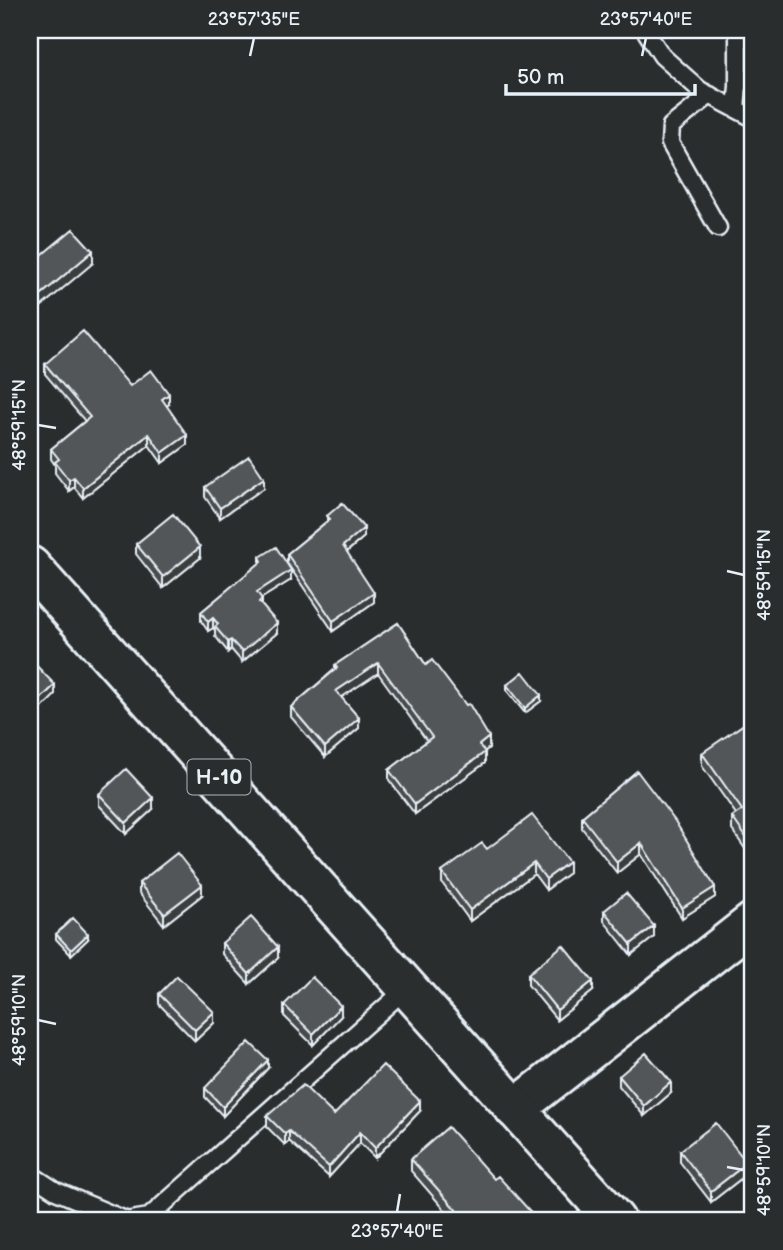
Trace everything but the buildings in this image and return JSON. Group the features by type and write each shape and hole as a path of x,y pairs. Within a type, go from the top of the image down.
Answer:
{"main road":[{"name":"Н-10","path":"30,566 615,1220"},
{"path":"515,1109 753,922"}],"lane":[{"path":"645,30 662,56 700,90 753,118"},
{"path":"736,109 738,30"},
{"path":"710,95 671,126 670,143 718,228"},
{"path":"131,1220 149,1217 408,987"},
{"path":"30,1174 56,1191 125,1220"}]}
